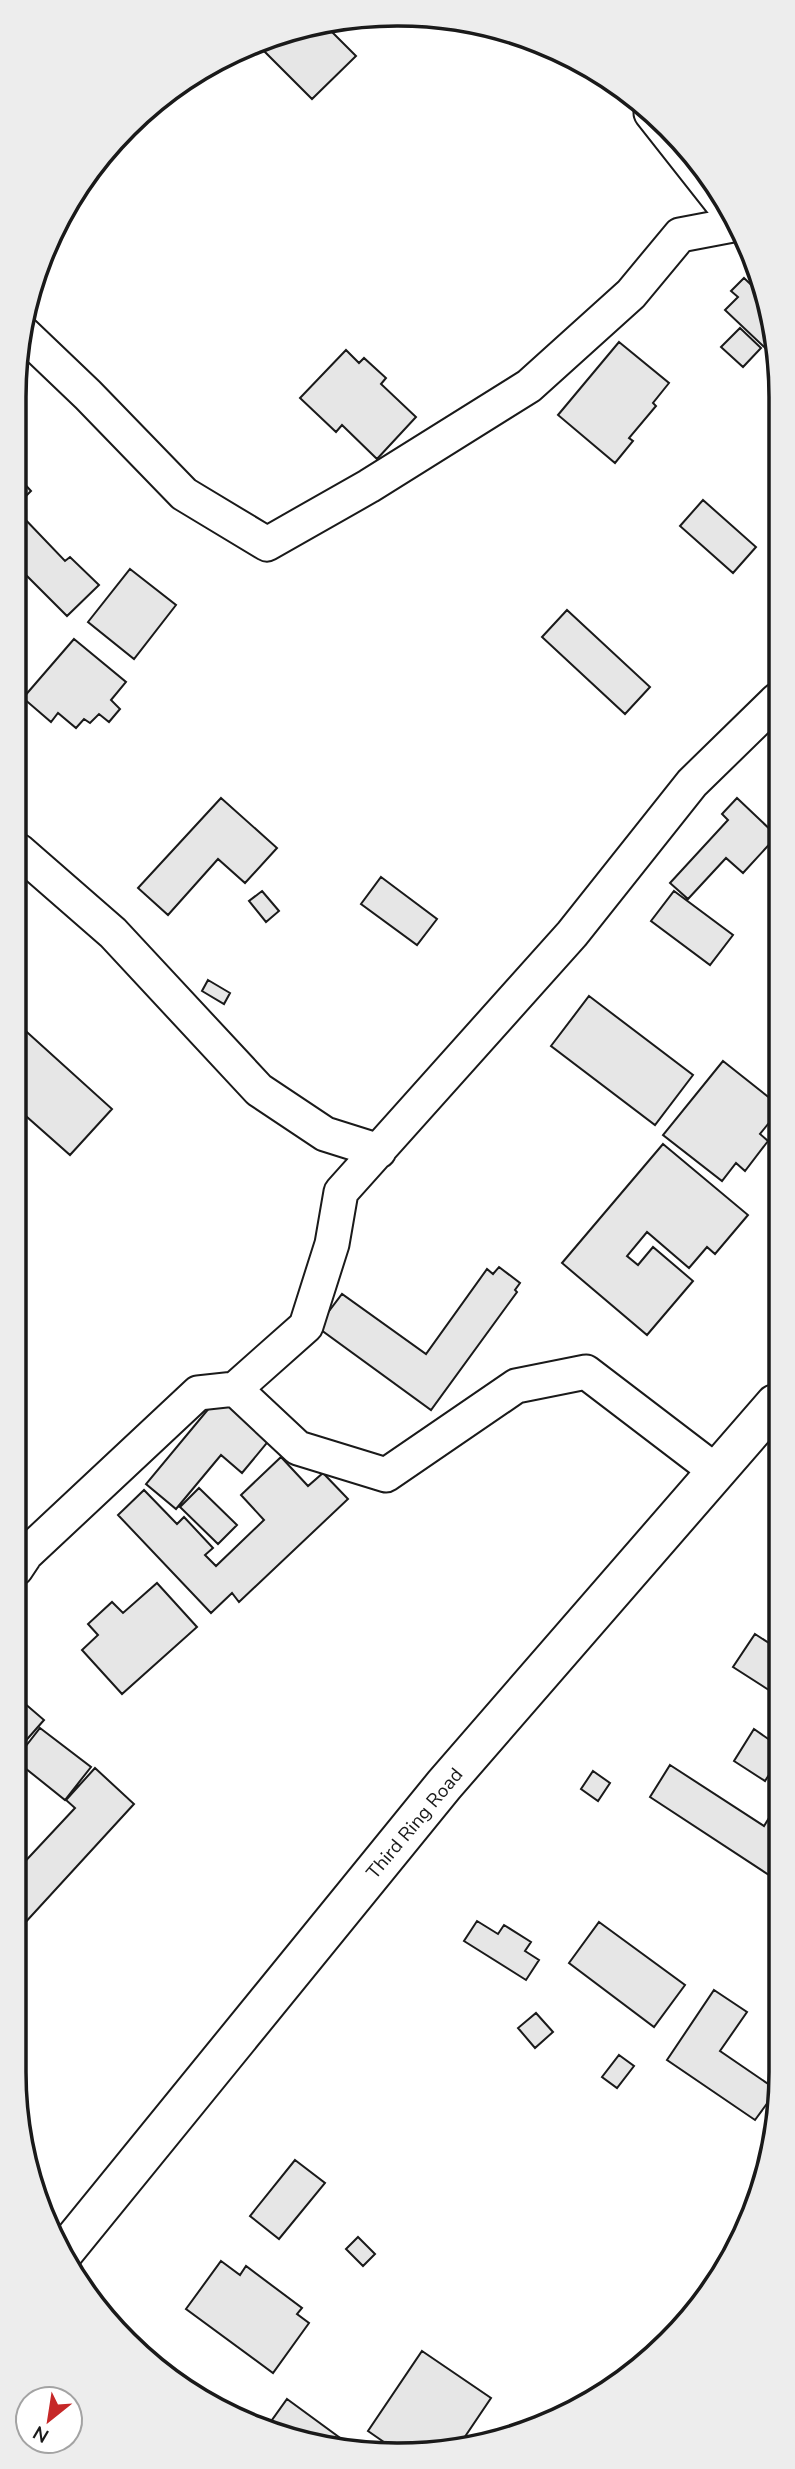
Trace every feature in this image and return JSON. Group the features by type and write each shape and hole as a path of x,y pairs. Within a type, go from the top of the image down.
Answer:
{"street":[{"path":"30,340 184,494 267,544 369,486 529,386 631,294 680,235 727,227"},
{"path":"26,1554 198,1392 235,1390 306,1326 332,1244 341,1192 572,934 692,783 769,708"},
{"path":"26,857 113,933 259,1090 325,1134 379,1151"},
{"path":"235,1390 298,1448 386,1475 516,1385 586,1372 717,1472"},
{"name":"Third Ring Road","path":"70,2245 444,1784 769,1411"}],"building":[{"path":"332,32 356,56 312,99 264,51"},
{"path":"744,278 751,285 766,349 725,310 738,297 731,291"},
{"path":"740,328 761,348 743,367 721,347"},
{"path":"619,342 669,383 653,403 656,406 629,438 633,441 615,463 558,415"},
{"path":"346,350 359,363 364,358 386,378 381,384 416,417 377,459 342,425 336,432 300,398"},
{"path":"703,500 756,547 733,573 680,526"},
{"path":"26,520 65,561 70,557 99,585 67,616 26,575"},
{"path":"130,569 176,605 134,659 88,622"},
{"path":"567,610 650,687 625,714 542,637"},
{"path":"74,639 126,682 111,700 120,709 109,722 99,714 90,723 84,719 76,728 58,713 51,722 26,701 26,695"},
{"path":"221,798 277,848 245,883 218,859 168,915 138,888"},
{"path":"737,798 769,828 769,845 743,873 726,858 688,899 670,883 728,820 722,814"},
{"path":"381,877 437,919 417,945 361,904"},
{"path":"262,891 279,911 266,922 249,901"},
{"path":"674,891 733,935 710,965 651,921"},
{"path":"208,980 230,993 224,1004 202,991"},
{"path":"589,996 693,1075 655,1125 551,1046"},
{"path":"26,1031 112,1109 70,1155 26,1116"},
{"path":"723,1061 769,1097 769,1123 760,1134 768,1141 745,1171 736,1163 722,1181 663,1135"},
{"path":"663,1144 748,1215 715,1254 707,1247 689,1268 647,1232 627,1256 638,1265 653,1247 693,1281 647,1335 562,1263"},
{"path":"499,1267 520,1283 515,1290 517,1292 431,1410 317,1327 342,1294 426,1354 487,1269 493,1274"},
{"path":"220,1395 271,1438 242,1473 221,1455 176,1509 146,1484"},
{"path":"281,1457 308,1486 323,1473 348,1499 239,1602 232,1593 211,1613 118,1515 144,1490 177,1524 184,1517 213,1548 205,1555 216,1566 264,1520 241,1495"},
{"path":"199,1488 237,1525 218,1544 180,1507"},
{"path":"157,1583 197,1627 122,1694 82,1650 98,1635 88,1624 112,1602 123,1613"},
{"path":"755,1634 769,1643 769,1690 733,1667"},
{"path":"26,1705 44,1720 26,1740"},
{"path":"40,1728 91,1767 65,1800 26,1769 26,1746"},
{"path":"754,1729 769,1740 769,1775 765,1781 734,1761"},
{"path":"670,1765 764,1826 769,1818 769,1875 650,1797"},
{"path":"95,1768 134,1804 26,1922 26,1860 75,1808 66,1800"},
{"path":"593,1771 610,1783 598,1801 581,1789"},
{"path":"477,1921 498,1934 504,1925 531,1942 525,1951 539,1960 526,1980 464,1941"},
{"path":"599,1922 685,1985 654,2027 569,1963"},
{"path":"714,1990 747,2012 720,2051 768,2084 767,2103 755,2120 667,2060"},
{"path":"536,2013 553,2032 535,2048 518,2028"},
{"path":"619,2055 634,2066 617,2088 602,2077"},
{"path":"295,2160 325,2183 279,2239 250,2216"},
{"path":"358,2237 375,2254 363,2266 346,2249"},
{"path":"221,2261 240,2275 246,2266 302,2308 297,2314 309,2323 273,2373 186,2309"},
{"path":"422,2351 491,2398 465,2437 422,2442 385,2442 368,2431"},
{"path":"287,2399 341,2439 301,2430 272,2421"}]}
